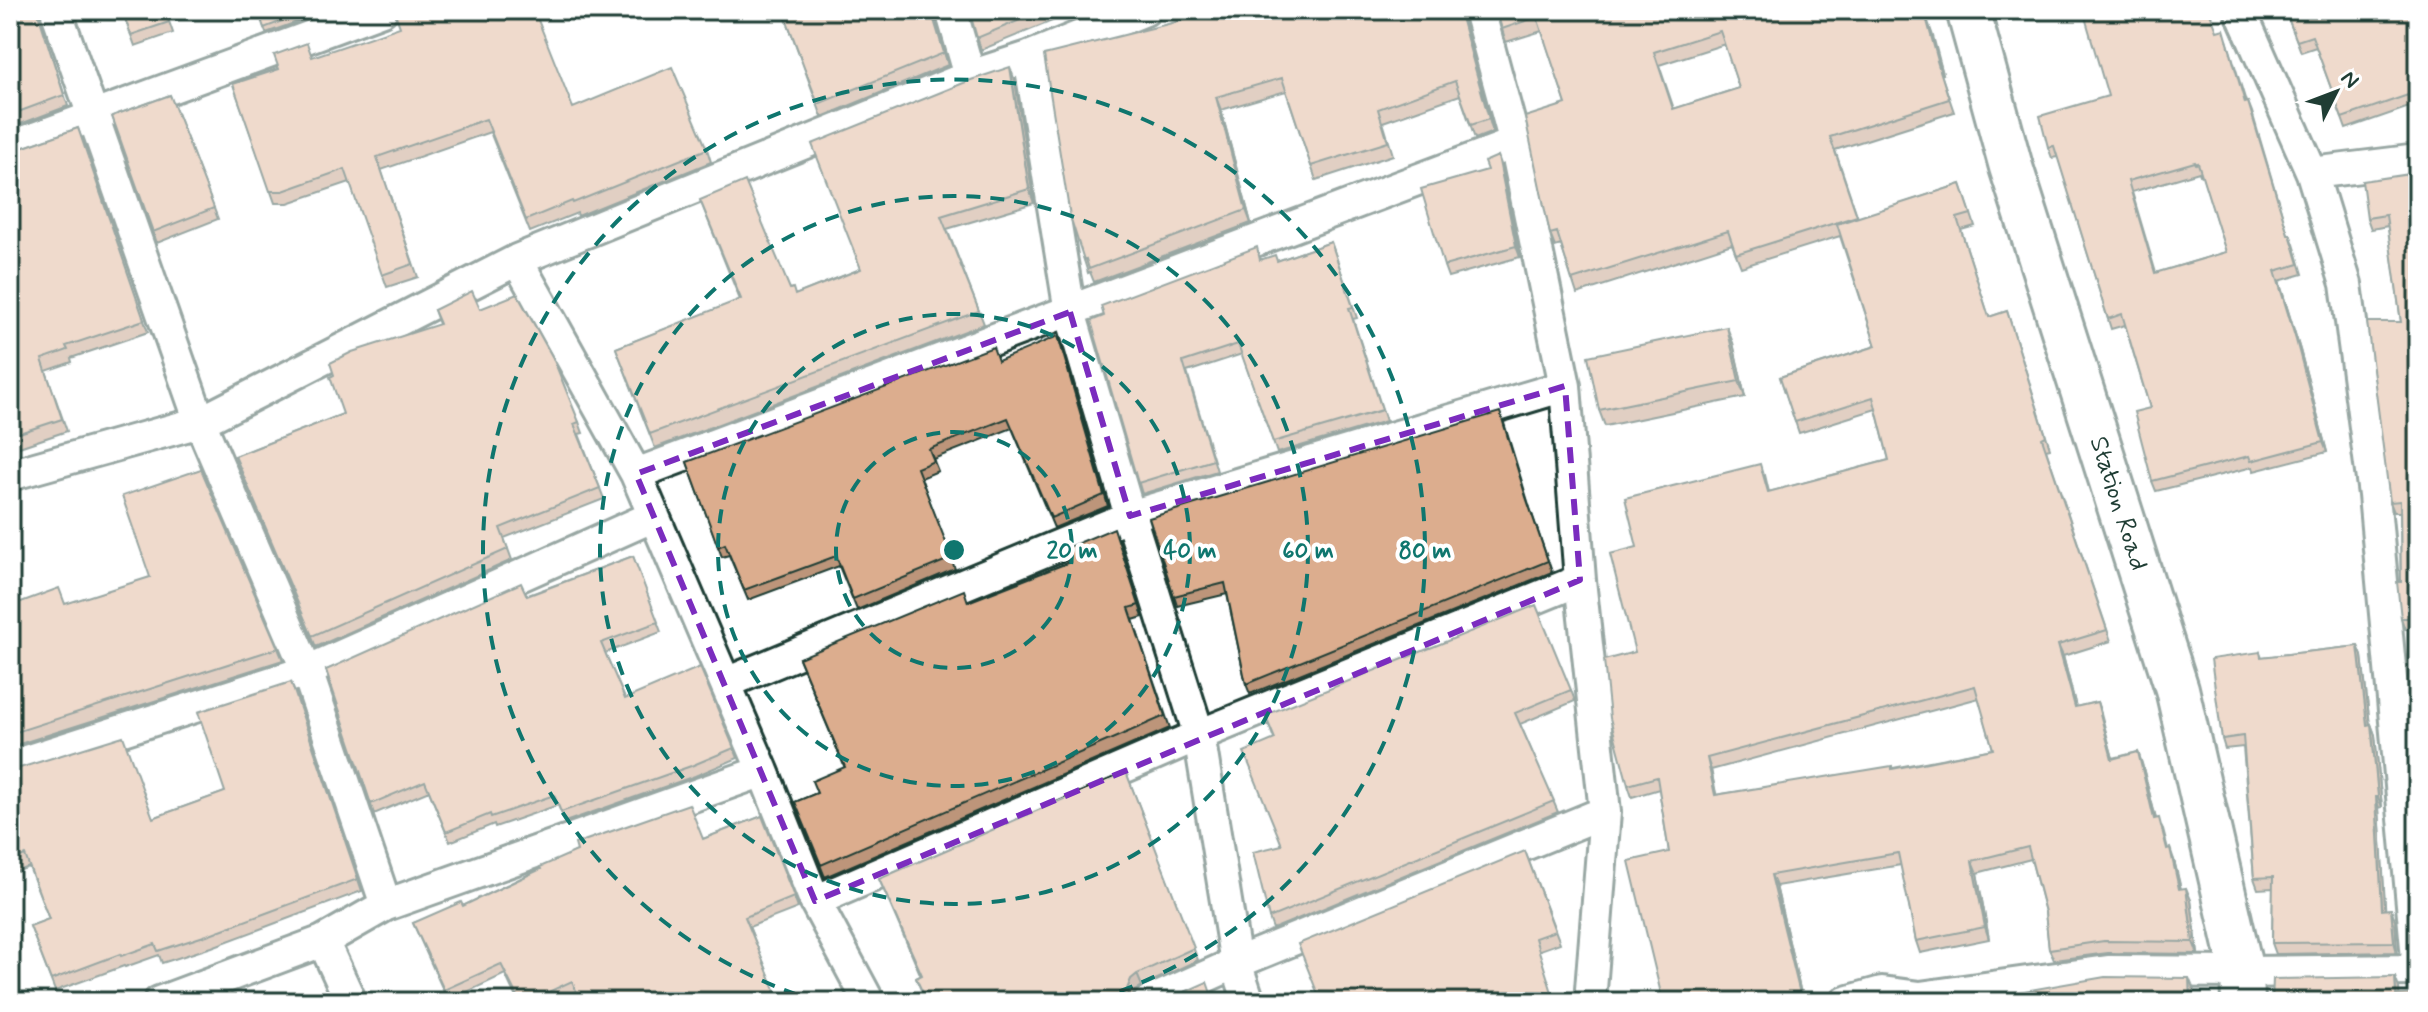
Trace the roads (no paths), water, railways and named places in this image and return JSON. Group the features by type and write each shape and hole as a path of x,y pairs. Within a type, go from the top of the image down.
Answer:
{"main road":[{"name":"Station Road","path":"1968,10 2015,182 2177,689 2243,987"}],"street":[{"path":"56,10 200,422 307,671 386,905"},
{"path":"10,147 382,10"},
{"path":"951,10 970,76"},
{"path":"10,475 200,422 517,260 970,76 1029,57 1145,10"},
{"path":"1479,10 1515,143 1565,386 1580,580 1605,812 1590,1002"},
{"path":"1846,1002 1882,992 1920,1000 2108,971 2243,987 2418,970 2374,495 2346,284 2312,173 2240,10"},
{"path":"1029,57 1070,312 1199,735 1236,963 1249,1002"},
{"path":"636,474 1515,143"},
{"path":"2312,173 2418,160"},
{"path":"517,260 636,474 815,901 869,1002"},
{"path":"726,683 1130,516 1565,386"},
{"path":"10,766 307,671 654,516"},
{"path":"815,901 1199,735 1580,580"},
{"path":"159,1002 323,941 386,905 763,771"},
{"path":"1149,1002 1236,963 1605,812"},
{"path":"323,941 351,1002"}]}
